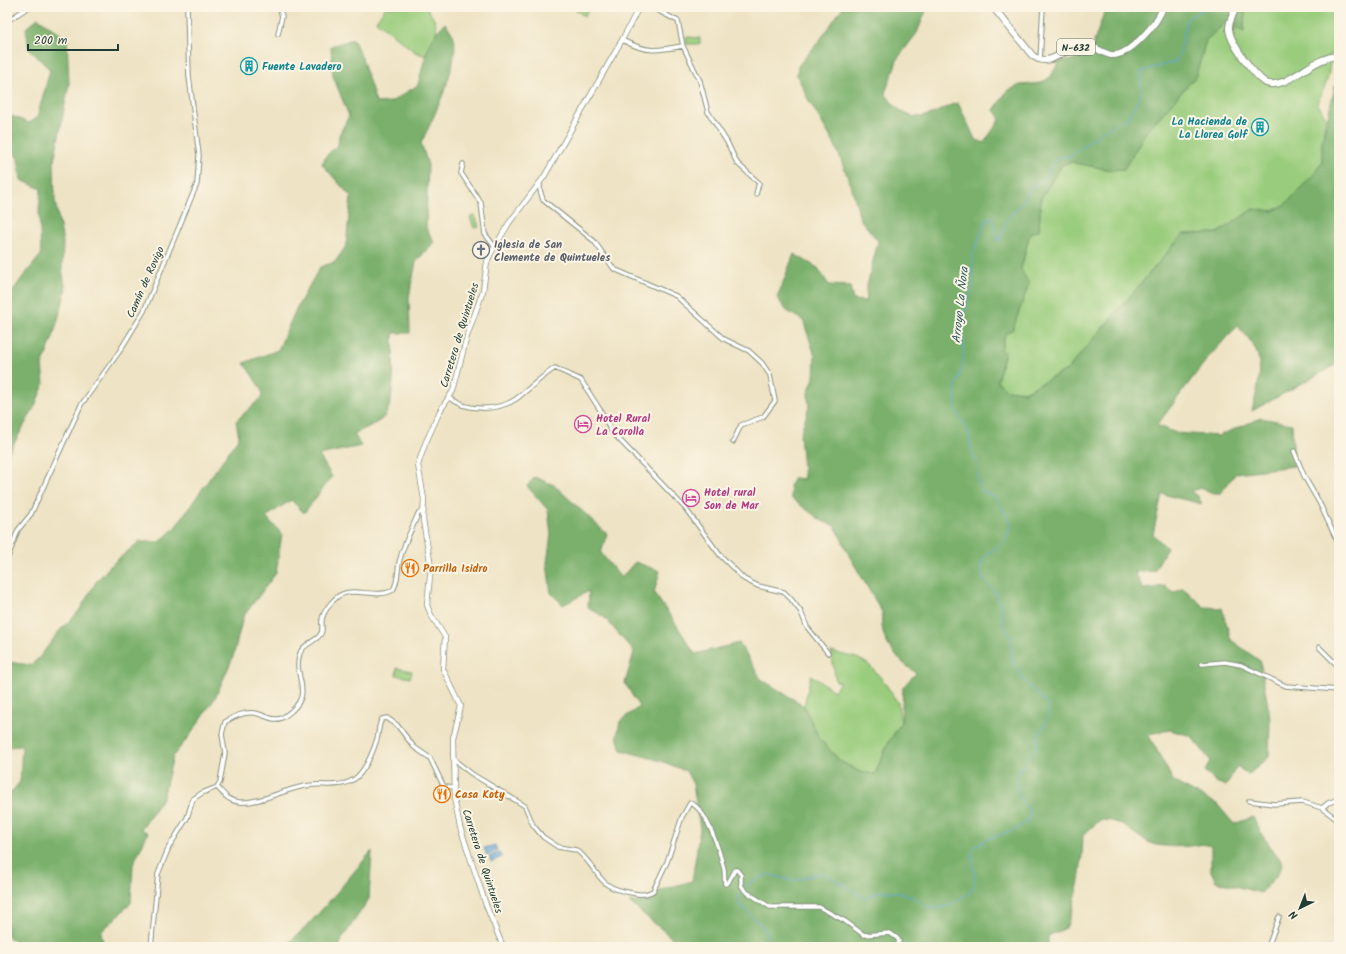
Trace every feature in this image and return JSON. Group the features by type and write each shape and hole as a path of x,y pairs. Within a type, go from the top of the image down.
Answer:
{"highway":[{"path":"994,7 1032,55 1040,60"},
{"name":"N-632","path":"1040,60 1053,59 1082,45 1090,46 1112,55 1126,52 1138,42 1159,15 1163,7"},
{"path":"1236,7 1229,23 1230,35 1257,76 1266,83 1281,83 1317,61 1339,56"}],"street":[{"path":"7,21 29,7"},
{"name":"Camín de Rovigo","path":"7,560 18,530 31,514 81,405 119,352 144,311 197,184 199,155 197,127 189,76 187,7"},
{"path":"278,34 282,16 279,7"},
{"name":"Carretera de Quintueles","path":"502,947 486,905 460,827 453,788 453,738 461,706 443,669 445,637 431,616 427,605 431,567 423,512 424,499 418,471 419,459 440,411 453,391 467,336 483,291 487,262 509,223 540,184 622,40 639,7"},
{"path":"651,7 678,21 683,46 697,74 708,112 727,142 737,163 759,183 756,194"},
{"path":"1040,60 1043,7"},
{"path":"622,40 640,49 658,51 683,46"},
{"path":"463,164 462,173 481,203 485,234 495,248"},
{"path":"540,184 543,200 594,241 612,267 676,296 724,339 747,349 762,363 771,378 775,401 763,417 741,425 733,442"},
{"path":"449,397 454,401 470,407 495,407 514,400 555,368 581,380 602,413 610,431 686,508 720,555 750,583 768,589 778,590 788,595 801,612 807,627 828,653"},
{"path":"1294,451 1305,478 1319,502 1339,545"},
{"path":"151,947 158,874 169,847 187,818 193,799 202,793 217,787 220,782 225,753 222,740 225,722 240,715 249,713 255,713 273,720 279,719 285,717 297,706 302,696 299,666 300,653 302,649 320,635 322,631 322,621 326,610 335,599 343,594 382,593 393,590 396,583 397,570 402,551 418,514 423,512"},
{"path":"1319,647 1339,667"},
{"path":"1202,664 1225,662 1241,665 1289,687 1339,690"},
{"path":"217,787 230,800 239,802 312,785 340,785 349,782 357,776 364,767 377,739 380,722 382,719 387,718 397,725 414,747 430,758 444,787 453,788"},
{"path":"454,760 472,774 525,806 538,832 558,847 576,850 580,853 609,888 628,893 644,895 649,894 655,888 669,856 684,812 688,805 693,804 702,813 709,827 724,869 724,883 728,883 732,873 737,870 741,875 744,890 773,908 819,907 845,921 864,935 890,932 899,941 897,947"},
{"path":"1322,808 1328,802 1339,799"},
{"path":"1249,801 1274,804 1303,802 1322,808 1339,821"},
{"path":"1268,947 1279,917"}],"green space":[{"path":"386,7 426,7 435,22 436,31 425,56 415,52 376,21"},
{"path":"572,7 591,7 584,16"},
{"path":"843,7 927,8 917,33 898,58 885,93 893,104 903,112 915,117 929,115 950,105 958,103 975,139 984,143 1000,119 994,110 1007,91 1020,85 1042,83 1051,76 1059,62 1089,57 1106,7 1245,7 1244,32 1225,23 1206,40 1196,76 1146,132 1124,169 1111,170 1070,162 1062,165 1041,198 1039,230 1030,233 1021,269 1029,284 1013,329 1005,334 1001,350 1005,352 997,381 1007,390 1024,392 1067,370 1183,234 1218,233 1253,209 1274,211 1287,203 1314,174 1322,162 1322,142 1335,86 1339,85 1339,363 1252,411 1258,386 1260,365 1254,346 1237,326 1207,359 1157,425 1176,433 1218,436 1261,418 1292,424 1294,466 1236,473 1221,493 1210,493 1201,488 1190,491 1198,496 1202,504 1162,494 1153,534 1167,548 1154,571 1135,572 1143,589 1166,586 1174,593 1183,588 1204,607 1222,608 1231,640 1260,661 1270,718 1269,757 1248,775 1237,766 1226,786 1216,782 1205,772 1210,760 1191,736 1170,730 1148,734 1174,782 1217,804 1234,824 1253,817 1262,835 1283,863 1277,875 1261,893 1216,881 1211,871 1211,846 1203,844 1177,847 1157,845 1146,841 1116,822 1100,820 1083,835 1082,859 1074,905 1066,928 1048,936 1048,947 693,947 672,938 629,902 651,902 659,891 692,881 700,829 693,784 686,771 661,761 621,750 617,736 620,721 639,707 625,683 634,652 605,618 588,607 589,591 563,605 551,593 547,563 551,534 548,510 527,486 535,477 554,485 607,534 601,553 621,578 635,562 660,571 654,593 695,654 739,643 761,679 804,706 819,738 840,761 860,772 875,774 888,743 901,723 903,687 916,673 901,661 886,640 883,632 882,612 851,559 835,526 822,521 791,498 790,485 794,478 804,479 800,435 809,407 808,393 814,378 815,356 803,320 787,311 777,298 794,254 818,268 829,285 850,286 853,300 867,301 866,290 878,241 860,219 852,188 835,145 808,99 797,75 798,66 820,40"},
{"path":"1245,7 1339,7 1339,55 1330,54 1330,67 1327,79 1317,103 1326,117 1322,142 1322,162 1314,174 1287,203 1274,211 1253,209 1218,233 1183,234 1067,370 1024,392 1006,390 997,381 1005,353 1001,350 1005,333 1013,329 1021,269 1030,233 1039,230 1041,198 1062,165 1070,162 1111,170 1124,169 1146,132 1196,76 1206,40 1225,23 1244,31"},
{"path":"38,18 67,39 69,84 54,161 55,201 63,242 62,270 66,290 53,337 42,366 44,384 35,406 7,456 7,299 41,255 39,210 41,189 21,180 18,158 7,145 7,119 12,116 29,123 37,118 50,70 29,49 26,28"},
{"path":"445,23 454,37 455,48 453,61 444,91 421,143 428,165 426,228 434,242 416,262 409,297 410,333 393,333 393,379 390,403 387,412 379,421 354,434 361,446 319,455 332,477 304,513 291,500 266,517 282,534 276,573 243,617 233,657 215,698 191,734 173,756 163,797 141,829 148,833 133,864 131,903 101,932 104,947 19,947 7,935 7,797 20,782 22,746 7,747 7,702 11,697 7,681 7,662 31,665 39,658 60,630 79,611 96,582 111,565 139,542 159,542 174,529 239,437 236,421 262,397 261,389 244,363 278,350 296,309 320,267 335,262 346,246 351,197 322,164 326,156 338,145 339,135 349,116 333,76 331,46 353,39 362,58 376,103 391,102 418,85 424,60 430,44"},
{"path":"686,37 700,38 700,44 686,44"},
{"path":"475,215 479,227 474,228 470,217"},
{"path":"831,652 857,658 868,664 883,680 898,703 901,723 888,743 875,774 860,772 840,761 819,738 804,706 811,675 834,691 840,682 836,681"},
{"path":"397,668 412,671 410,678 396,675"},
{"path":"372,851 369,899 342,939 339,947 283,947 306,927"}],"water":[{"path":"495,845 497,850 487,856 484,848"},
{"path":"499,852 502,857 491,862 489,857"}],"waterway":[{"name":"Arroyo La Ñora","path":"745,888 748,884 767,874 794,881 817,874 825,874 865,899 880,891 896,892 912,896 926,906 939,908 948,906 969,893 973,887 975,878 971,851 984,841 1016,829 1029,820 1030,811 1017,794 1017,777 1020,769 1036,749 1038,736 1048,718 1047,704 1026,683 1013,662 1011,656 1012,639 1003,625 1001,606 994,591 983,579 980,568 983,560 986,555 1006,541 1011,523 997,499 981,490 978,479 979,467 972,453 968,429 956,410 955,388 963,366 964,315 973,285 973,254 986,221 989,218 993,218 996,239 999,241 1007,220 1020,205 1030,189 1047,177 1053,161 1060,157 1071,156 1104,130 1128,118 1141,94 1141,72 1176,62 1181,50 1187,19 1207,7"},
{"name":"Arroyo La Ñora","path":"743,890 739,899 739,904 764,928 766,934 764,947"}],"place":[{"name":"Fuente Lavadero","path":"249,66"},
{"name":"La Hacienda de La Llorea Golf","path":"1260,127"},
{"name":"Iglesia de San Clemente de Quintueles","path":"481,250"},
{"name":"Hotel Rural La Corolla","path":"583,424"},
{"name":"Hotel rural Son de Mar","path":"691,498"},
{"name":"Parrilla Isidro","path":"410,568"},
{"name":"Casa Koty","path":"442,794"}]}
